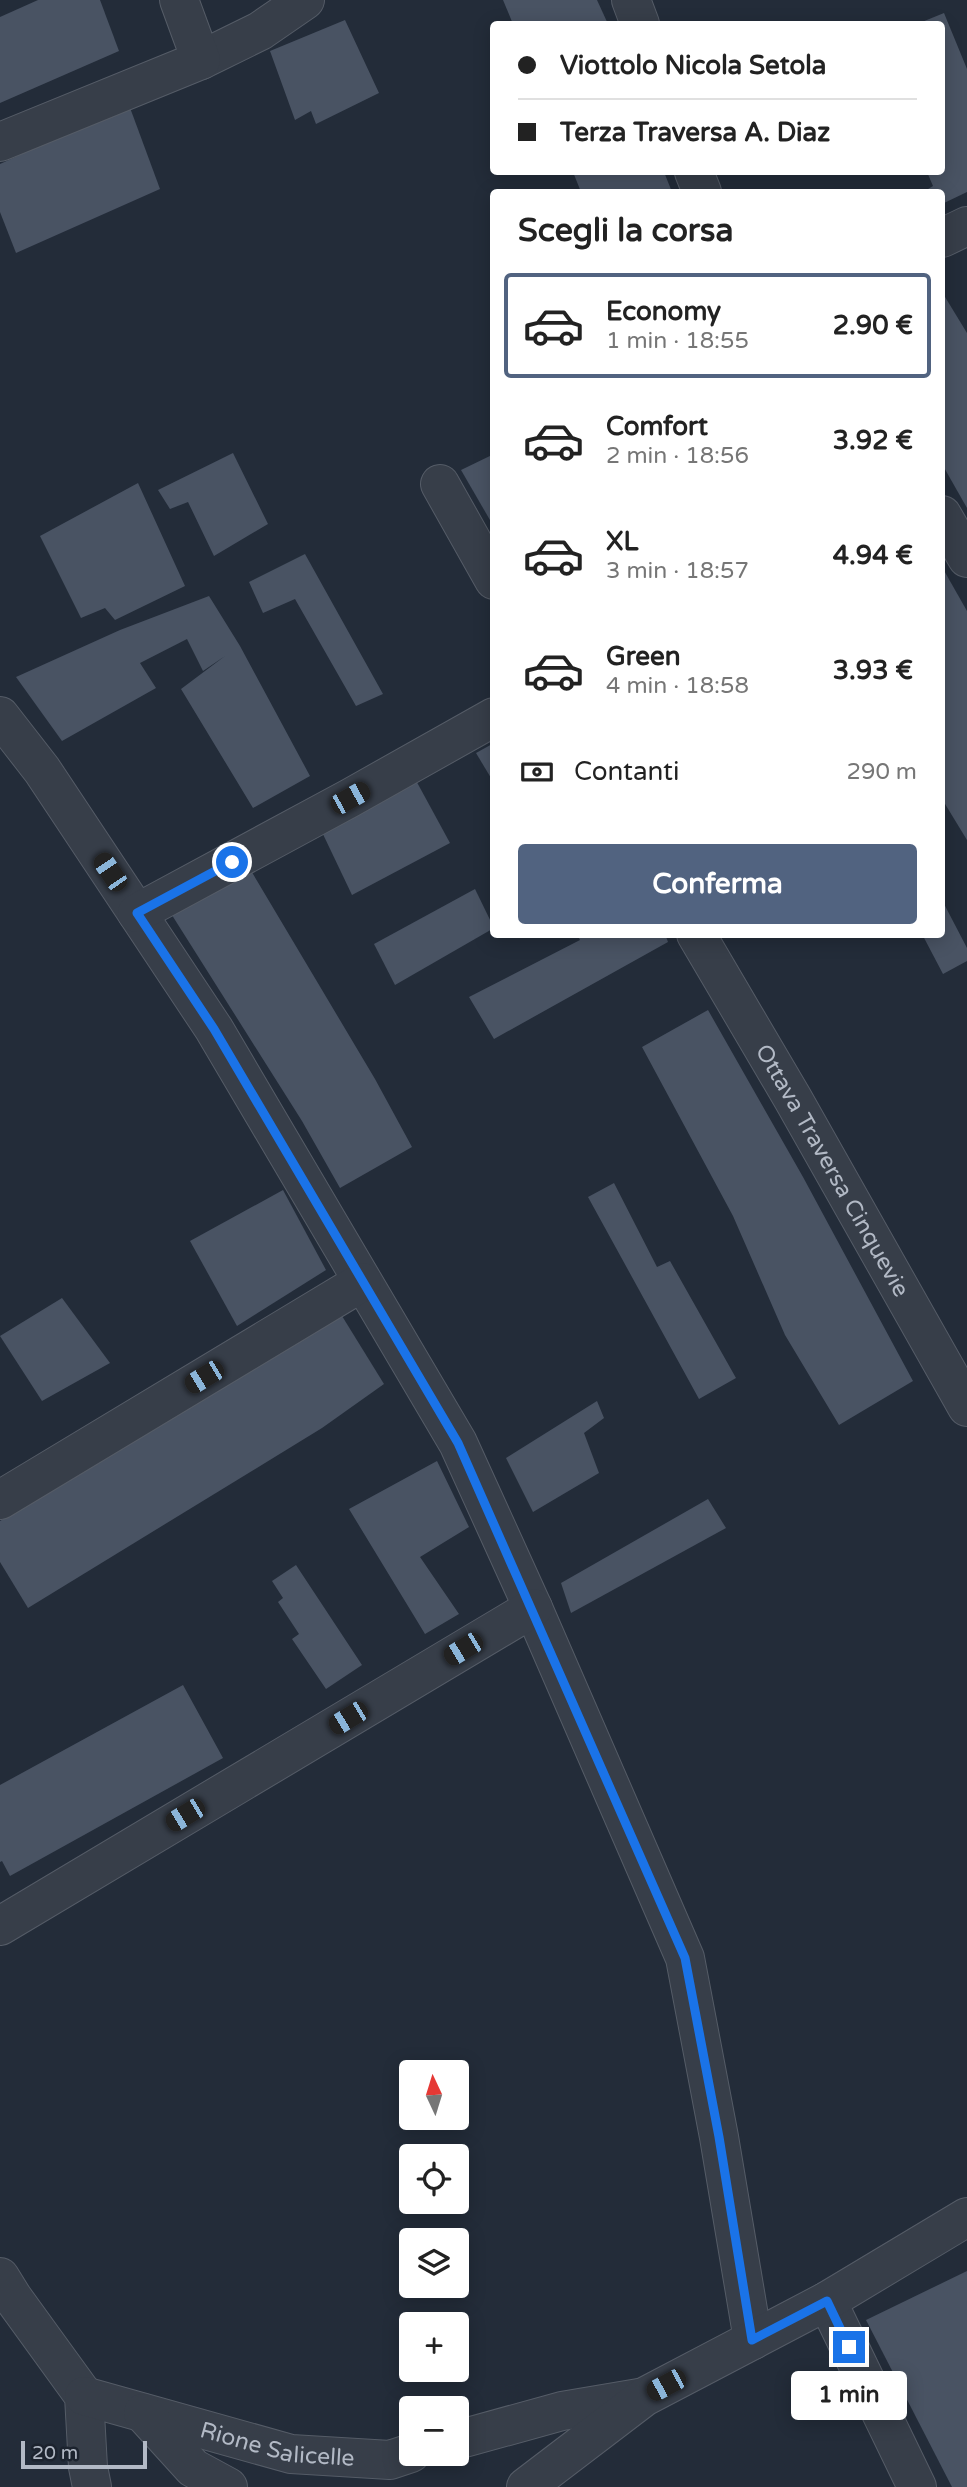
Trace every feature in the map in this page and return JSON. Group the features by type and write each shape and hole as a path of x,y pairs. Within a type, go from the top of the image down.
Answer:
{"street":[{"path":"179,0 201,60"},
{"path":"0,142 201,60 260,31 304,0"},
{"path":"631,0 639,21"},
{"path":"945,237 967,226"},
{"path":"440,484 490,573"},
{"path":"945,520 967,558"},
{"path":"0,716 42,770 214,1029 458,1443 685,1958 719,2137 752,2340"},
{"path":"137,913 490,719"},
{"name":"Ottava Traversa Cinquevie","path":"698,938 967,1406"},
{"path":"0,1500 362,1282"},
{"path":"0,1926 533,1608"},
{"path":"526,2487 644,2397 827,2301 967,2217"},
{"path":"0,2277 84,2396 88,2467 92,2487"},
{"path":"827,2301 917,2487"},
{"name":"Rione Salicelle","path":"84,2396 291,2454 390,2460 399,2457"},
{"path":"469,2437 562,2411 644,2397"},
{"name":"Rione Salicelle","path":"143,2413 193,2468 228,2487"}],"building":[{"path":"38,0 100,0 119,51 0,103 0,17"},
{"path":"503,0 597,0 607,21 512,21"},
{"path":"944,13 967,69 967,192 945,203 945,189 928,189 933,186 928,175 945,175 945,21 924,21"},
{"path":"345,20 379,93 316,124 311,111 295,120 270,51"},
{"path":"129,105 160,189 16,253 0,212 0,164"},
{"path":"574,175 665,175 671,189 580,189"},
{"path":"945,297 967,333 967,508 945,469"},
{"path":"233,453 268,524 214,556 188,502 170,509 158,490"},
{"path":"490,456 490,520 461,470"},
{"path":"138,483 185,586 115,620 105,608 81,618 40,536"},
{"path":"305,554 383,694 356,706 295,599 263,613 249,582"},
{"path":"945,572 967,611 967,840 945,804"},
{"path":"209,596 240,646 310,776 253,808 181,689 225,656 203,671 187,639 140,663 156,688 62,741 16,677 120,630"},
{"path":"490,745 490,776 476,753"},
{"path":"413,775 450,843 352,895 321,830"},
{"path":"250,869 375,1079 412,1147 340,1188 302,1121 170,912"},
{"path":"475,889 490,920 490,930 395,985 374,944"},
{"path":"945,906 967,948 967,961 943,974 924,938 945,938"},
{"path":"579,938 666,938 668,942 494,1039 469,997 580,940"},
{"path":"708,1010 803,1177 913,1381 839,1425 785,1335 733,1216 642,1047"},
{"path":"614,1183 657,1267 670,1261 736,1378 699,1399 588,1197"},
{"path":"283,1190 326,1270 237,1326 190,1241"},
{"path":"62,1298 110,1363 42,1401 0,1336"},
{"path":"342,1316 384,1384 322,1428 28,1608 0,1562 0,1521"},
{"path":"597,1401 604,1418 584,1433 599,1473 533,1512 506,1458"},
{"path":"437,1461 469,1527 420,1557 459,1614 425,1634 349,1509"},
{"path":"708,1499 726,1528 571,1613 561,1583"},
{"path":"296,1565 362,1665 326,1689 292,1639 299,1634 278,1602 283,1598 272,1581"},
{"path":"183,1685 223,1758 10,1876 2,1861 0,1862 0,1785"},
{"path":"967,2271 967,2487 952,2487 866,2320"}],"route":[{"path":"232,862 137,913 214,1029 458,1443 685,1958 719,2137 752,2340 827,2301 849,2347"}]}
